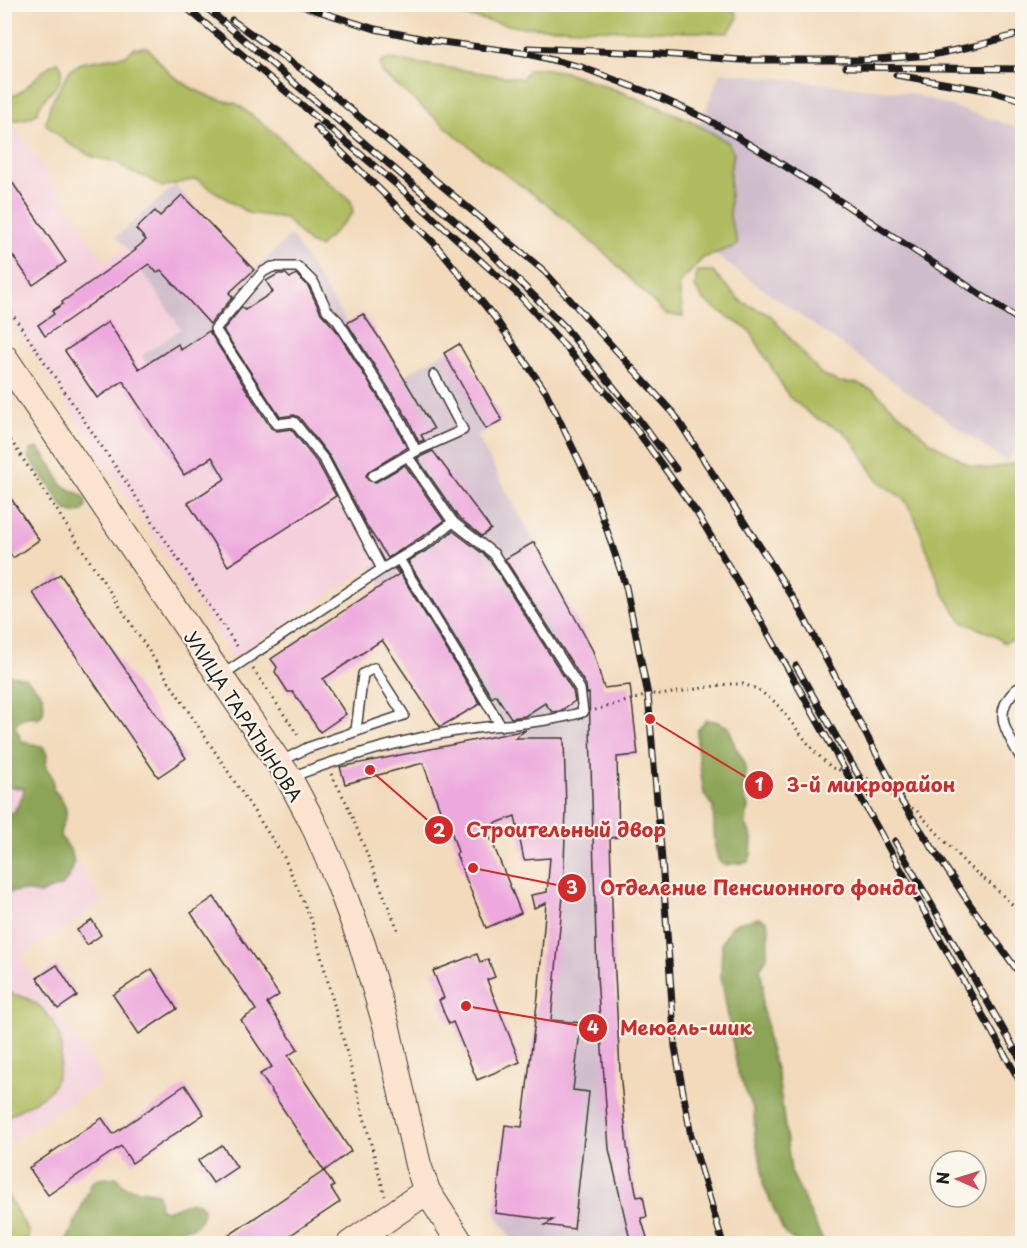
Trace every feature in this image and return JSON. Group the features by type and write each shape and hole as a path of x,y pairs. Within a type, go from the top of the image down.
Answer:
{"street":[{"name":"УЛИЦА ТАРАТЫНОВА","path":"4,357 283,771 313,823 362,944 387,1028 418,1164 427,1191 461,1244"},
{"path":"350,1244 427,1191"}],"lane":[{"path":"283,771 326,764 383,746 426,737 567,717 583,712 580,690 494,554 453,522 412,454 401,421 338,321 327,310 314,283 298,267 272,267 263,272 215,329 277,424 294,422 325,461 382,568"},
{"path":"373,476 412,454 463,430 434,375"},
{"path":"220,677 453,522"},
{"path":"399,559 501,726"},
{"path":"283,771 307,748 404,715 374,668 363,674 356,730"},
{"path":"1023,686 1017,688 1005,703 1002,724 1023,760"}],"path":[{"path":"4,302 307,748"},
{"path":"4,430 284,857 312,922 391,1215"},
{"path":"583,712 652,694 666,694 727,684 743,684 757,688 775,702 815,752 832,768 875,782 917,811 968,866 1023,914"},
{"path":"326,764 346,802 398,930"}],"shaded area":[{"path":"720,72 910,93 1022,129 1022,443 1006,462 665,219"},
{"path":"14,125 104,261 126,247 181,329 142,356 216,468 291,419 383,559 233,658 5,310 5,132"},
{"path":"175,185 254,270 291,235 347,323 363,314 403,376 459,344 502,420 477,436 593,651 607,699 611,769 617,769 619,800 611,800 612,817 619,816 619,837 610,839 620,1071 627,1147 637,1197 643,1196 647,1217 641,1219 649,1243 514,1243 495,1213 505,1125 522,1126 538,996 549,871 549,858 523,731 494,736 482,703 465,711 371,568 383,559 291,419 215,469 142,356 181,329 126,247 116,237"},
{"path":"4,748 104,903 19,956 104,1080 5,1146"}],"green space":[{"path":"732,4 738,18 728,33 518,27 426,8 423,5"},
{"path":"147,47 170,74 193,89 213,98 237,104 276,134 302,160 351,201 353,213 319,247 309,243 285,218 248,213 196,179 162,187 146,177 132,173 116,162 93,157 66,142 46,124 50,105 70,70 81,63 127,55 134,48"},
{"path":"389,59 522,79 528,70 540,68 566,72 688,119 728,142 734,153 730,172 730,218 738,245 703,258 679,284 683,317 665,314 609,257 552,208 483,158 382,73 380,63"},
{"path":"58,62 62,68 60,80 36,113 27,118 5,121 5,98 20,92 44,70"},
{"path":"697,271 712,271 742,302 770,315 821,374 838,382 856,383 873,390 929,441 969,465 986,469 1022,462 1021,638 1004,643 992,634 962,622 943,593 914,515 904,499 878,481 855,444 843,431 814,417 789,397 750,331 704,301 695,287"},
{"path":"38,448 52,466 62,485 83,496 86,502 85,509 79,513 73,513 60,503 29,458 30,450"},
{"path":"10,675 27,680 39,691 44,702 43,714 37,719 31,716 18,721 15,727 22,741 43,747 47,754 46,768 52,777 53,789 63,801 66,809 60,836 70,849 74,861 71,873 61,887 40,894 26,891 5,892 5,814 14,812 24,788 5,787 5,691"},
{"path":"706,720 729,727 735,747 744,761 746,777 742,791 748,806 746,824 752,838 751,855 748,862 724,865 718,859 715,847 713,807 704,794 697,746 697,731"},
{"path":"759,918 766,920 769,927 767,957 760,969 763,985 762,1009 767,1024 767,1038 778,1076 791,1171 824,1243 800,1243 786,1234 782,1228 763,1184 755,1137 754,1111 738,1073 721,976 722,943 730,928 737,923"},
{"path":"5,993 30,1000 49,1016 60,1039 61,1052 58,1075 49,1091 5,1118"},
{"path":"116,1177 127,1188 158,1193 160,1209 167,1211 190,1202 199,1203 203,1209 198,1224 192,1228 178,1229 158,1241 141,1244 68,1243 92,1182"},
{"path":"4,1190 29,1232 28,1238 20,1243 5,1243"}],"building":[{"path":"4,170 66,262 33,285 4,243"},
{"path":"182,195 254,270 229,293 233,297 210,324 161,270 157,273 149,264 45,336 38,325 54,314 52,311 63,304 62,302 136,250 146,240 136,229 155,211 160,216"},
{"path":"278,274 286,274 290,278 296,274 308,286 321,313 336,330 395,424 407,448 369,471 366,475 368,480 376,482 405,465 444,521 388,558 368,528 330,457 299,417 294,415 280,417 223,330 242,307 245,310 273,292 266,281"},
{"path":"363,314 434,429 421,435 424,440 419,442 407,417 347,323"},
{"path":"108,322 139,369 178,344 181,350 209,331 271,428 277,431 291,429 319,465 336,496 228,566 188,503 225,479 212,457 184,475 123,381 97,398 65,351"},
{"path":"459,344 502,420 486,429 444,353"},
{"path":"433,451 491,529 482,536 458,517 417,458"},
{"path":"4,488 39,540 13,558 4,545"},
{"path":"453,531 487,557 494,566 573,691 575,701 560,711 552,712 545,703 525,716 511,718 496,695 492,698 408,561 431,548"},
{"path":"534,542 593,651 604,688 630,685 638,755 617,757 619,837 610,838 613,935 620,1071 627,1147 637,1197 643,1196 647,1217 641,1218 649,1244 631,1244 609,1149 597,977 589,693 587,694 586,685 505,559"},
{"path":"397,568 480,704 440,727 382,640 323,679 346,714 320,732 293,692 288,692 275,672 277,667 271,659 399,574 395,569"},
{"path":"60,574 186,758 158,777 33,593"},
{"path":"526,730 515,738 564,738 566,810 563,889 566,889 568,894 563,896 551,1020 581,1023 573,1090 589,1092 574,1229 545,1225 553,1220 495,1213 505,1125 522,1127 538,996 546,903 534,908 531,895 547,892 550,858 524,860 515,816 486,827 521,913 486,928 456,854 458,852 449,825 446,826 423,763 345,784 340,767"},
{"path":"214,897 279,995 267,1003 298,1049 288,1056 351,1151 324,1171 260,1074 272,1067 241,1020 256,1010 191,913"},
{"path":"92,920 101,935 87,945 77,930"},
{"path":"477,954 480,962 488,959 495,977 487,980 520,1062 477,1080 453,1022 449,1024 444,1013 439,1000 444,998 433,971"},
{"path":"57,965 77,996 58,1009 37,978"},
{"path":"152,969 177,1009 139,1034 113,995"},
{"path":"185,1085 204,1114 132,1163 121,1146 48,1195 29,1168 102,1118 113,1134"},
{"path":"222,1145 237,1167 213,1183 198,1161"},
{"path":"324,1171 334,1186 331,1188 340,1202 277,1244 216,1244"}],"railway":[{"path":"182,4 397,185 521,297 624,413 697,513 760,619 1022,1085"},
{"path":"202,4 480,242 564,326 676,469"},
{"path":"296,4 375,29 435,41 524,53 581,67 652,94 707,119 769,156 1022,322"},
{"path":"232,20 308,74 544,271 674,414 794,599 902,802 969,903 1022,977"},
{"path":"528,48 741,60 864,60 932,55 1022,33"},
{"path":"846,67 1022,69"},
{"path":"896,75 990,91 1022,100"},
{"path":"316,127 435,244 495,318 546,392 594,492 626,587 648,695 675,1047 691,1136 723,1244"},
{"path":"796,666 869,794"},
{"path":"895,841 1022,1062"}],"place":[{"name":"3-й микрорайон","path":"650,719"},
{"name":"Строительный двор","path":"370,770"},
{"name":"Отделение Пенсионного фонда","path":"473,868"},
{"name":"Меюель-шик","path":"466,1006"}]}
